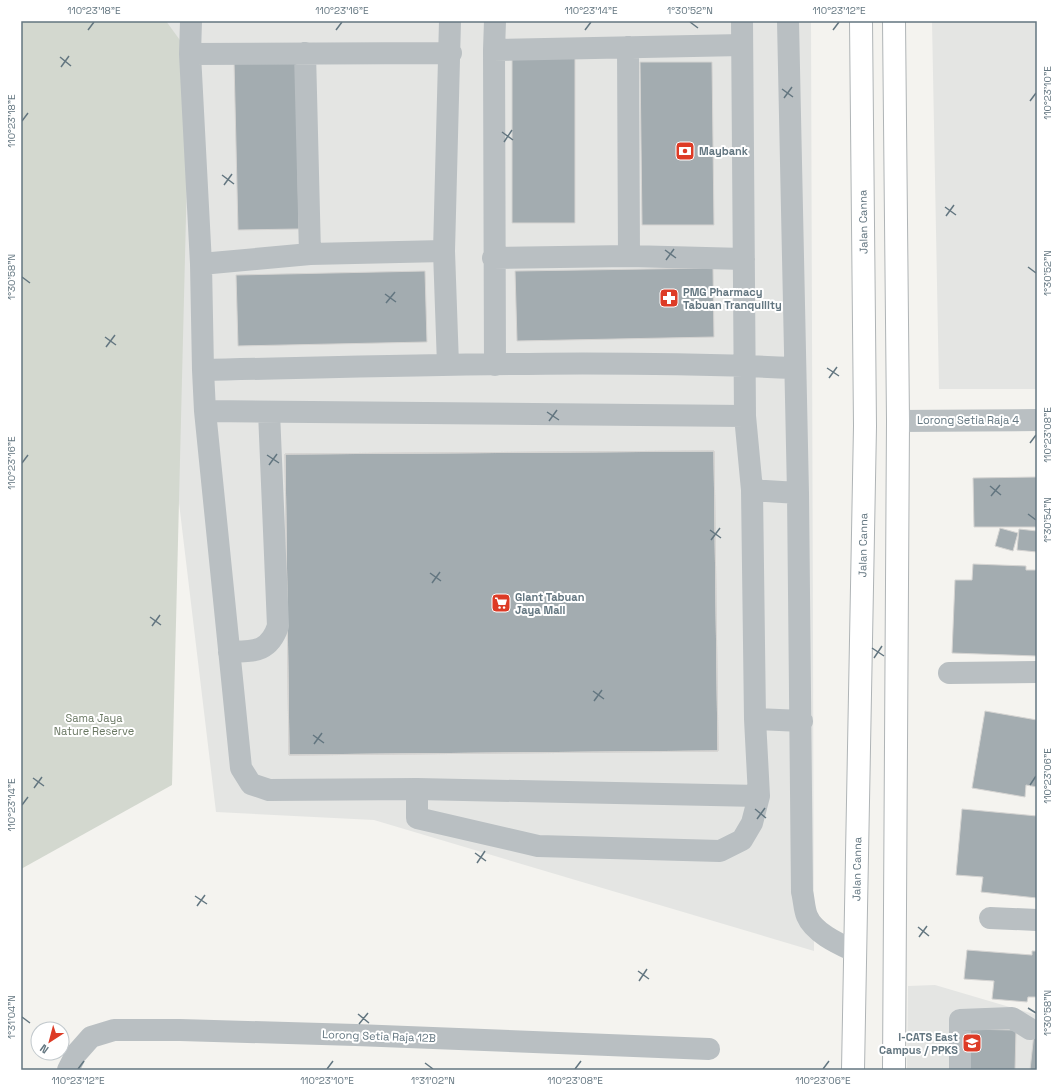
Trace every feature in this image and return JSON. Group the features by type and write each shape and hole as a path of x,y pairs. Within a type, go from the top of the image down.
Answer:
{"highway":[{"name":"Jalan Canna","path":"853,1070 854,951 865,426 861,21"},
{"path":"894,21 898,421 894,1070"}],"street":[{"path":"191,21 190,54 201,264 205,411 241,768 251,784 269,790 417,789 759,796"},
{"path":"448,365 444,251 450,21"},
{"path":"495,21 493,258 495,365"},
{"path":"417,789 417,818 538,846 720,851 742,840 752,823 759,796 755,719 752,490 745,416 742,21"},
{"path":"788,21 802,721 802,892 807,917 818,930 840,945 854,951"},
{"path":"494,50 742,45"},
{"path":"628,47 629,256"},
{"path":"305,53 310,254"},
{"path":"190,54 450,53"},
{"path":"201,264 310,254 444,251"},
{"path":"493,258 629,256 744,259"},
{"path":"203,370 448,365 744,366 795,368"},
{"path":"205,411 745,416"},
{"path":"229,652 259,650 274,637 278,626 269,412"},
{"name":"Lorong Setia Raja 4","path":"898,421 1037,420"},
{"path":"752,490 798,493"},
{"path":"949,673 1037,672"},
{"path":"755,719 802,721"},
{"path":"990,918 1037,920"},
{"path":"960,1070 960,1020 1012,1018 1030,1029"},
{"name":"Lorong Setia Raja 12B","path":"68,1070 76,1054 91,1037 114,1030 180,1030 356,1035 709,1049"}],"shaded area":[{"path":"131,21 811,21 814,951 374,820 216,812 165,386"},
{"path":"932,21 1037,21 1037,389 939,389"},
{"name":"i-CATS East Campus / PPKS","path":"935,985 1037,1015 1037,1070 907,1070 908,986"}],"green space":[{"name":"Sama Jaya Nature Reserve","path":"21,21 166,21 190,54 172,785 21,869"}],"building":[{"path":"512,57 575,57 575,223 512,223"},
{"path":"296,60 299,229 238,230 234,61"},
{"path":"640,62 712,62 714,225 642,225"},
{"path":"713,268 714,337 517,341 515,271"},
{"path":"425,271 427,342 238,346 236,275"},
{"name":"Giant Tabuan Jaya Mall","path":"714,451 718,751 289,755 285,454"},
{"name":"Giant Tabuan Jaya Mall","path":"714,451 718,751 289,755 285,454"},
{"name":"Giant Tabuan Jaya Mall","path":"714,451 718,751 289,755 285,454"},
{"path":"1037,477 1037,527 974,527 973,478"},
{"path":"1000,528 1018,533 1013,551 995,546"},
{"path":"1019,529 1037,531 1037,552 1017,550"},
{"path":"973,564 1026,566 1026,570 1037,570 1037,656 952,653 955,580 972,580"},
{"path":"985,711 1037,720 1037,787 1026,785 1025,797 972,788"},
{"path":"962,809 1037,816 1037,898 981,892 983,877 956,875"},
{"path":"967,950 1032,955 1032,951 1037,951 1037,997 1028,997 1027,1002 992,999 994,981 964,979"},
{"path":"962,1029 1016,1030 1015,1070 962,1070"},
{"path":"1034,1033 1037,1033 1037,1070 1030,1070"}],"place":[{"name":"Maybank","path":"685,151"},
{"name":"PMG Pharmacy Tabuan Tranquility","path":"669,298"},
{"name":"Giant Tabuan Jaya Mall","path":"501,603"},
{"name":"i-CATS East Campus / PPKS","path":"972,1043"}]}
